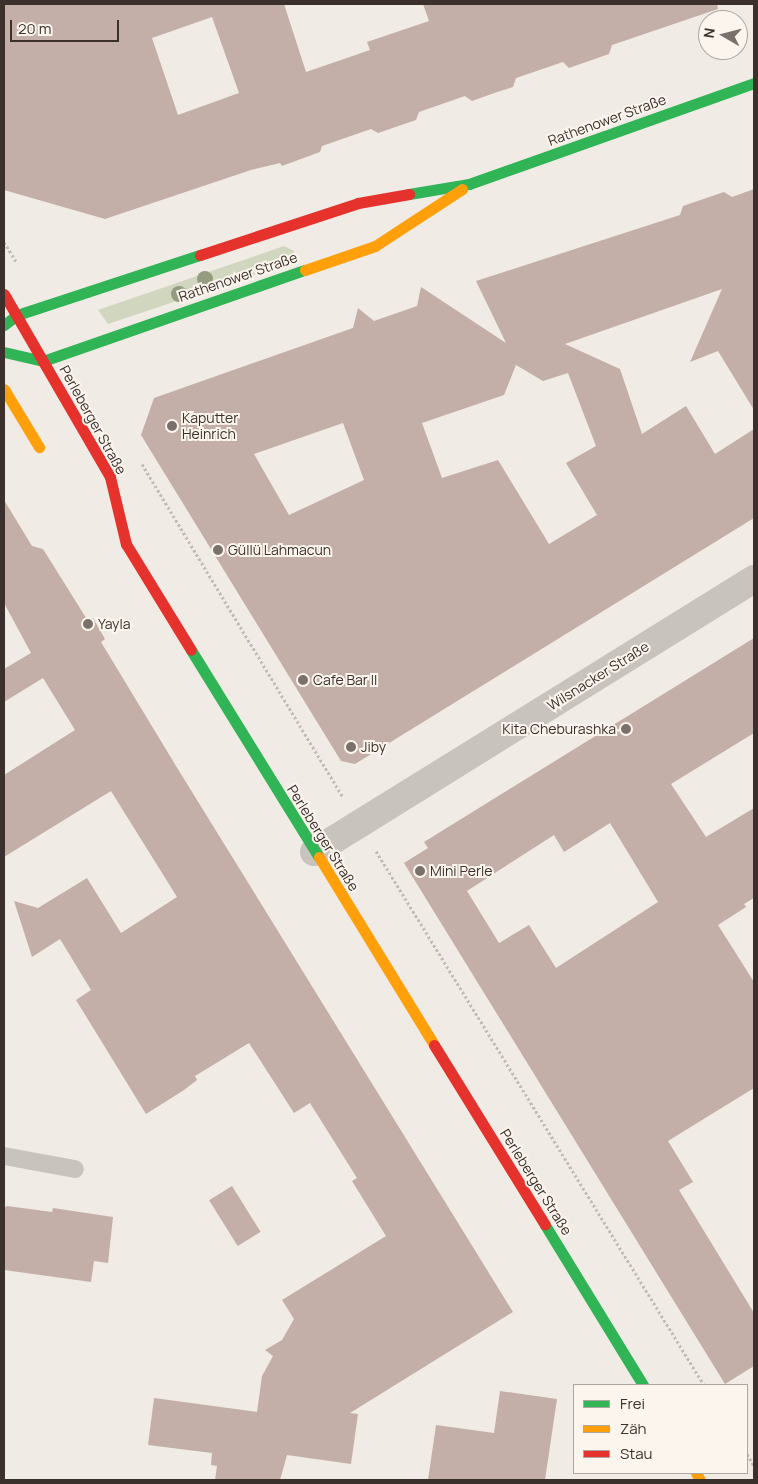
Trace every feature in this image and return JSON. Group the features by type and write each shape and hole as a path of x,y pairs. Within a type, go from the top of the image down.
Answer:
{"main road":[{"name":"Rathenower Straße","path":"4,325 17,315 358,203 469,184 754,84"},
{"name":"Rathenower Straße","path":"43,361 375,246 469,184"},
{"name":"Perleberger Straße","path":"4,294 110,477 126,544 642,1384"},
{"path":"4,352 43,361"},
{"path":"4,389 39,447"}],"street":[{"name":"Wilsnacker Straße","path":"314,852 754,579"}],"lane":[{"path":"4,1156 75,1169"}],"green space":[{"path":"284,246 294,251 292,262 108,324 98,310"}],"building":[{"path":"4,4 284,4 306,72 370,50 367,42 429,21 423,4 717,4 718,9 698,10 698,16 612,45 609,54 569,68 563,62 516,78 513,87 472,101 465,96 419,112 416,120 378,133 371,129 322,146 320,152 282,166 280,163 251,170 105,219 4,190","holes":["212,17 239,93 178,115 152,38"]},
{"path":"754,189 754,410 718,351 690,362 722,289 565,344 620,369 642,434 686,406 715,454 754,429 754,518 355,764 341,761 141,435 154,398 353,328 358,308 374,321 417,306 421,287 506,343 476,281 680,215 683,206 724,192 732,197","holes":["516,365 543,381 568,373 596,446 566,463 597,515 549,544 498,460 442,478 422,423 504,395","343,423 364,480 289,515 254,454"]},
{"path":"4,500 32,546 43,549 88,621 93,618 105,639 101,642 176,766 513,1312 350,1413 358,1414 351,1464 287,1455 280,1480 215,1480 217,1466 211,1465 212,1453 148,1445 154,1398 257,1412 262,1376 273,1356 265,1350 282,1340 294,1319 282,1300 386,1236 352,1181 357,1178 310,1103 294,1113 249,1043 195,1076 197,1080 146,1114 76,1000 91,990 60,939 32,957 14,901 38,908 87,878 121,933 177,897 111,791 4,857 4,775 75,730 43,678 4,702 4,669 31,653 4,603"},
{"path":"754,638 754,733 671,784 706,837 754,808 754,898 744,904 746,907 718,925 754,982 754,1088 668,1141 693,1182 679,1190 754,1313 754,1366 725,1384 404,863 428,848 424,842","holes":["610,823 658,902 556,968 529,925 499,943 467,891 554,835 564,852"]},
{"path":"232,1186 261,1232 238,1246 209,1200"},
{"path":"7,1206 52,1212 53,1208 113,1217 108,1263 94,1261 91,1282 4,1270 4,1208"},
{"path":"500,1391 557,1399 545,1480 428,1480 436,1425 494,1433"}],"traffic: fast":[{"path":"409,194 469,184 754,83"},
{"path":"4,325 17,315 200,255"},
{"path":"4,352 43,361 305,270"},
{"path":"191,650 319,857"},
{"path":"545,1225 642,1384"}],"traffic: slow":[{"path":"305,270 375,246 462,189"},
{"path":"4,389 39,447"},
{"path":"319,857 434,1045"},
{"path":"697,1474 700,1480"}],"traffic: jam":[{"path":"200,255 358,203 409,194"},
{"path":"4,294 110,477 126,544 191,650"},
{"path":"434,1045 545,1225"}],"place":[{"name":"Kaputter Heinrich","path":"172,426"},
{"name":"Güllü Lahmacun","path":"218,550"},
{"name":"Yayla","path":"88,624"},
{"name":"Cafe Bar II","path":"303,680"},
{"name":"Kita Cheburashka","path":"626,729"},
{"name":"Jiby","path":"351,747"},
{"name":"Mini Perle","path":"420,871"}]}
